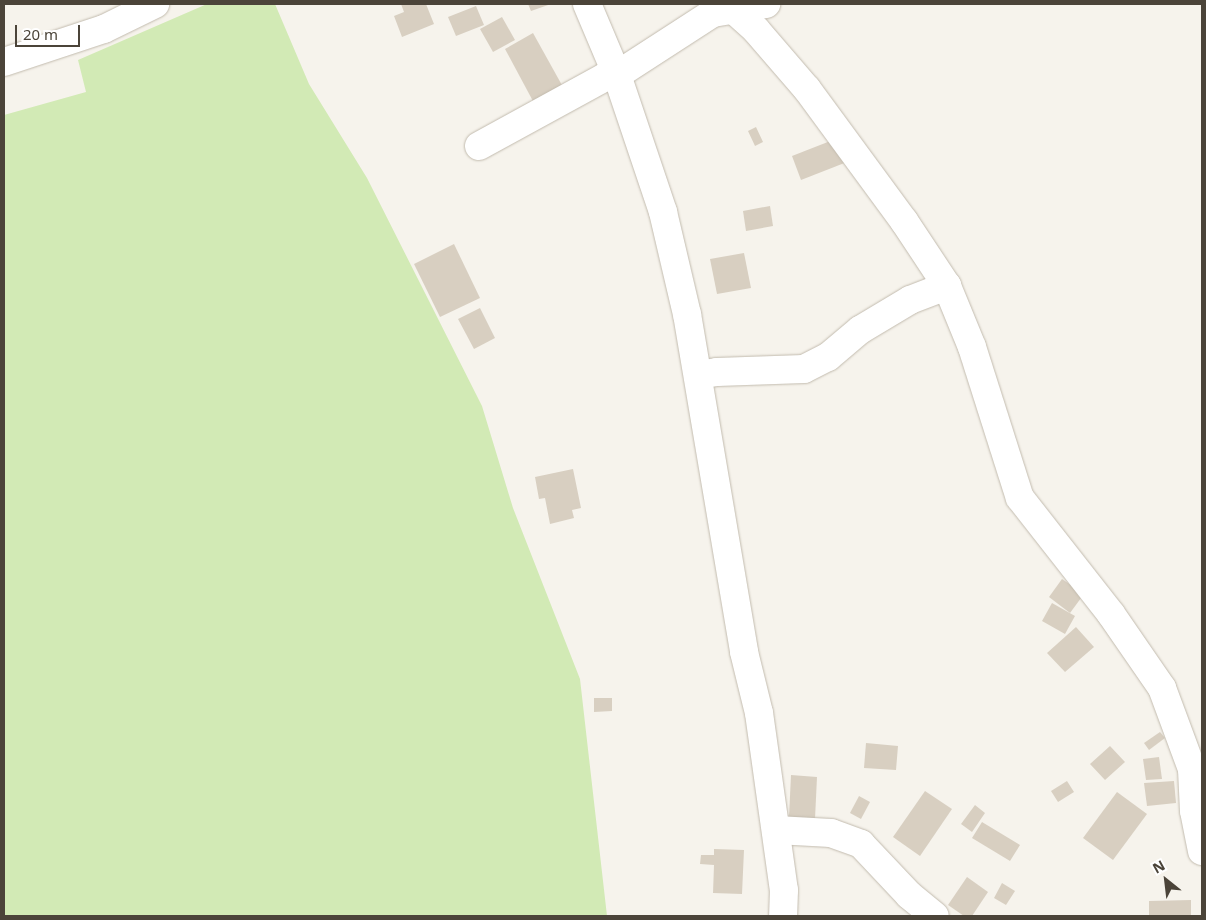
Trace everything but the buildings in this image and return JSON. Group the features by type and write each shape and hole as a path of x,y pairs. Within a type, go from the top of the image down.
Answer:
{"street":[{"path":"4,62 104,29 156,4"},
{"path":"587,4 617,75 663,212 698,375 744,652 759,713 784,890 783,916"},
{"path":"479,146 605,76 617,75 713,13 766,4"},
{"path":"734,10 756,30 807,89 904,221 947,286 972,347 1020,498 1110,614 1162,688 1192,770 1194,811 1202,851"},
{"path":"698,375 717,372 804,369 828,357 860,330 910,300 947,286"},
{"path":"776,830 831,833 861,844 909,895 935,916"}],"green space":[{"path":"207,4 275,4 309,84 367,178 482,406 513,508 580,679 607,916 4,916 4,115 86,92 78,60"}]}
